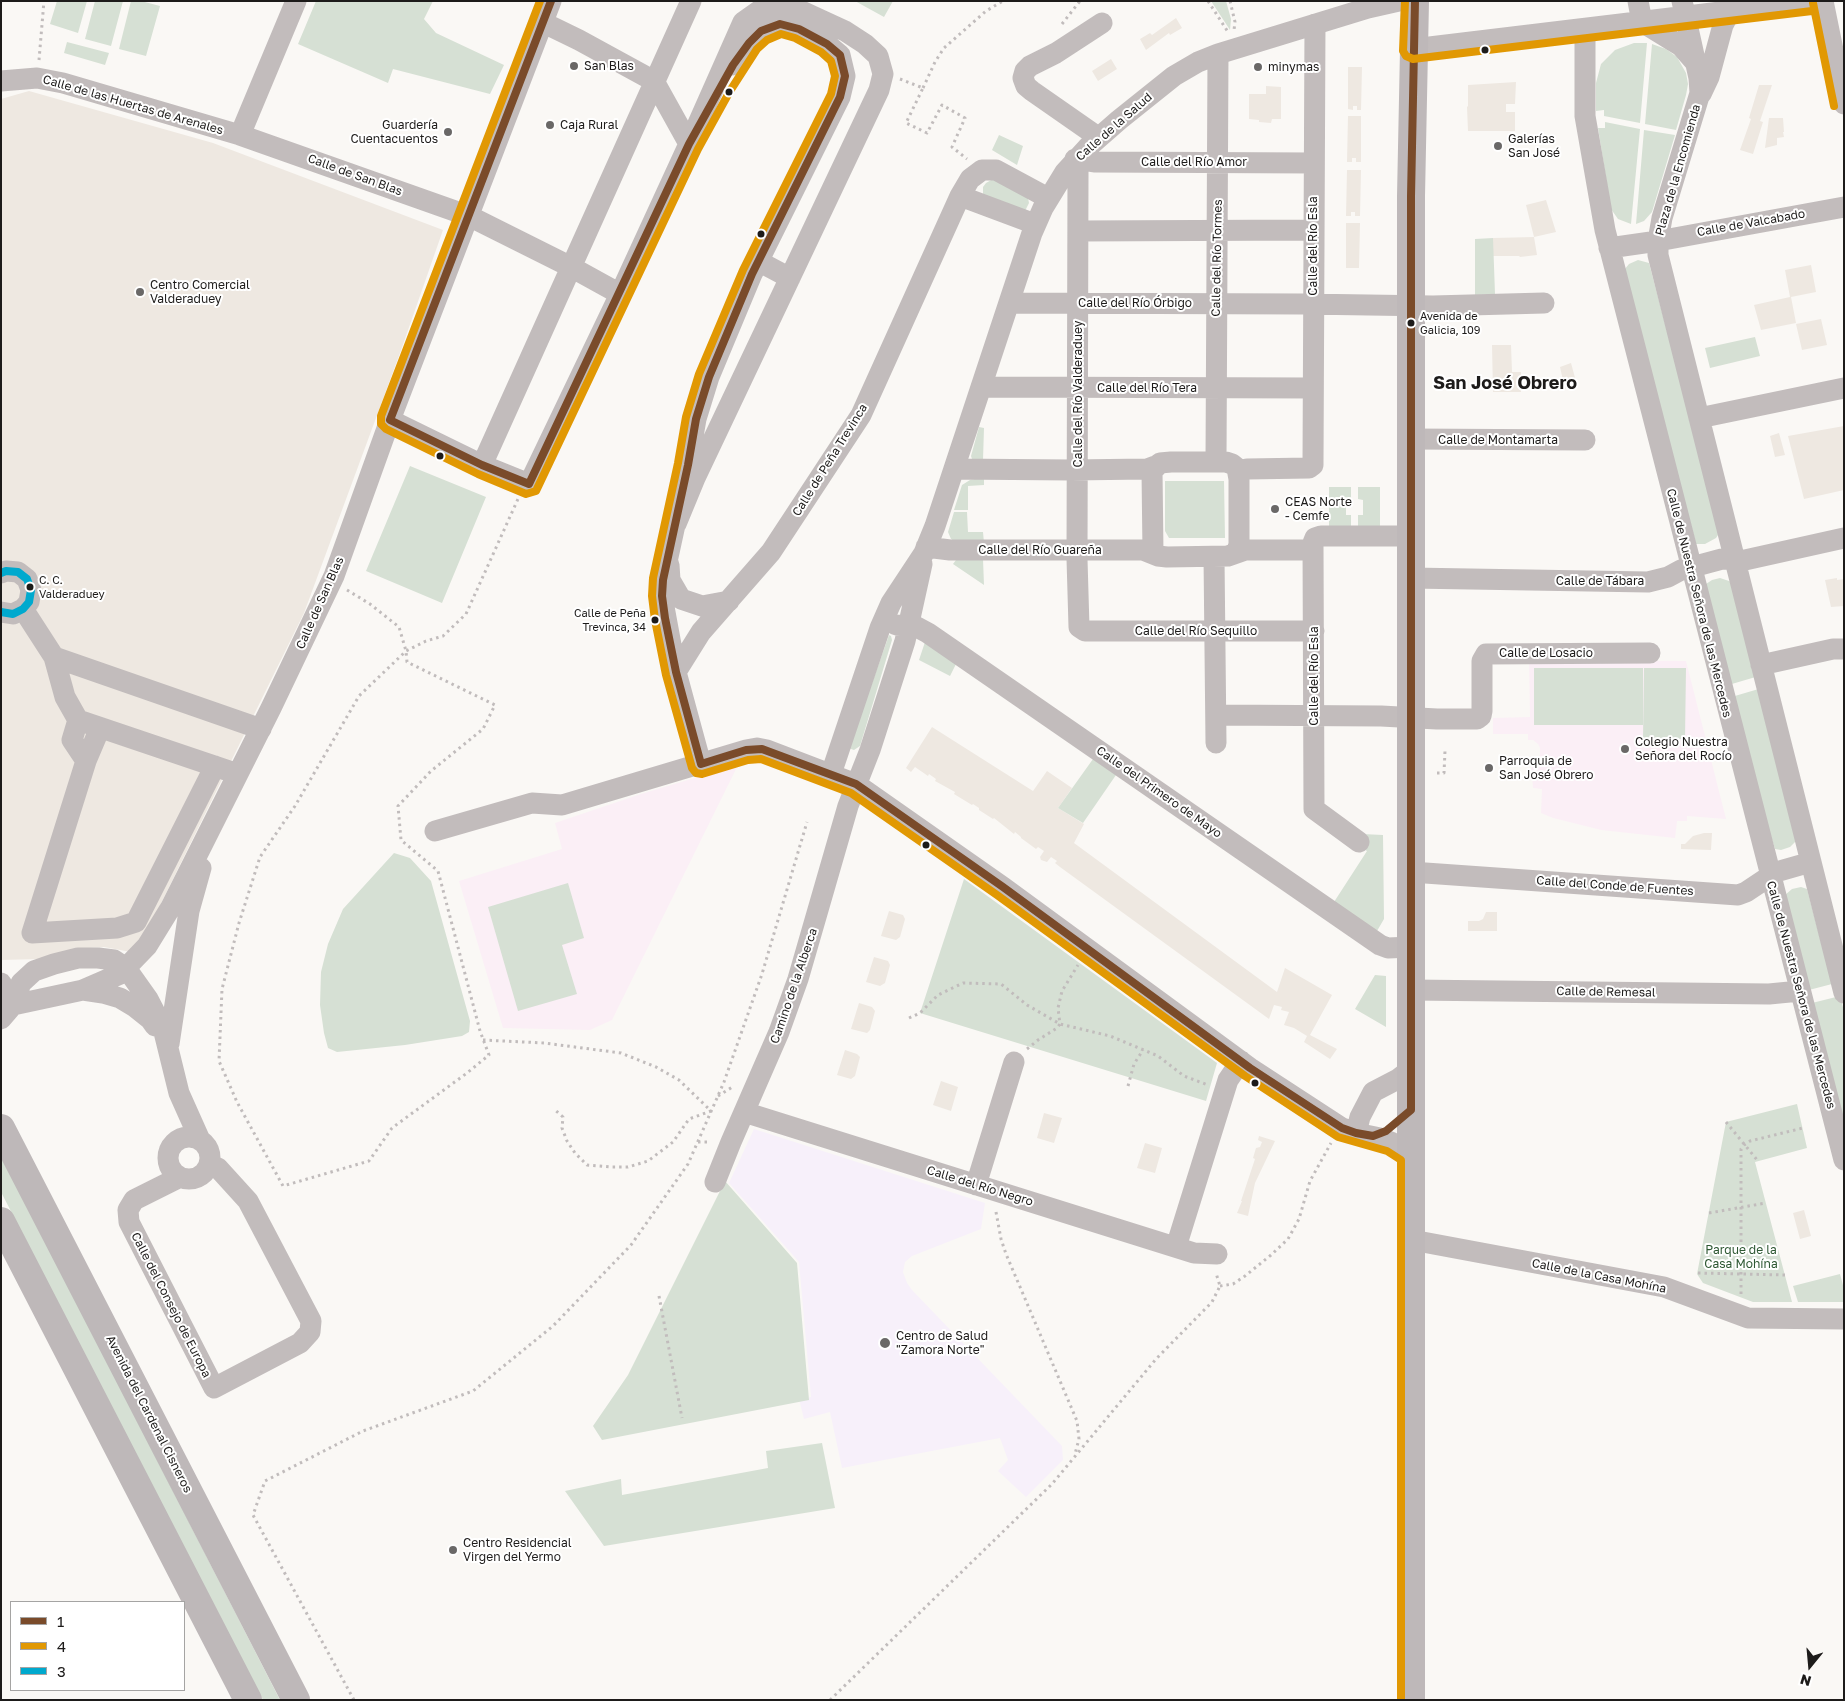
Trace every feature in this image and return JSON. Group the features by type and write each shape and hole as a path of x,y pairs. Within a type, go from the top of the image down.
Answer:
{"highway":[{"path":"1412,1700 1412,1240 1410,1110 1412,872 1411,305 1414,1"},
{"name":"Avenida del Cardenal Cisneros","path":"1,1128 296,1700"},
{"path":"1,1221 248,1700"}],"street":[{"name":"Calle de las Huertas de Arenales","path":"1,81 37,78 63,82 240,134 296,1"},
{"name":"Calle de San Blas","path":"7,1012 83,990 108,980 126,968 147,946 157,931 261,729 330,583 390,420 551,1"},
{"path":"482,465 691,1"},
{"name":"Calle de la Salud","path":"926,547 1042,210 1057,183 1075,159 1098,137 1174,76 1198,62 1380,4 1400,1"},
{"path":"1413,49 1585,29 1640,12 1684,9 1730,12 1811,1"},
{"path":"1823,1 1844,104"},
{"name":"Plaza de la Encomienda","path":"1684,9 1700,84 1698,99"},
{"path":"1640,12 1682,46 1696,64"},
{"name":"Plaza de la Encomienda","path":"1609,248 1658,241 1664,211 1698,99 1709,76 1723,25 1730,12"},
{"path":"542,22 654,81 690,144"},
{"path":"1098,137 1032,91 1026,86 1023,78 1025,71 1030,66 1056,53 1102,23"},
{"path":"390,420 482,465 529,484 690,144 733,65 748,43 761,31 780,24 799,29 815,27 845,31 866,44 878,56 883,74 879,90 695,478 676,524"},
{"name":"Calle del Río Esla","path":"1238,471 1247,469 1312,468 1315,24"},
{"path":"701,764 676,672 665,618 662,596 663,580 696,419 709,377 758,262 840,97 845,76 840,55 827,44 815,27"},
{"path":"1585,29 1585,119 1609,248"},
{"name":"Calle del Río Tormes","path":"1216,462 1218,162 1226,52"},
{"name":"Calle de San Blas","path":"240,134 469,216 571,267 620,294"},
{"name":"Calle del Río Amor","path":"1075,159 1094,162 1314,163"},
{"name":"Calle del Río Valderaduey","path":"1075,159 1078,170 1077,624 1080,629"},
{"name":"Calle de Peña Trevinca","path":"676,672 701,632 771,552 861,415 960,196 974,175 982,170 992,169 1000,171 1042,210"},
{"path":"960,196 1042,210 1051,206 1061,206 1069,208 1078,223 1217,230 1314,230"},
{"name":"Calle de Valcabado","path":"1658,241 1844,207"},
{"path":"1658,241 1659,262 1844,993"},
{"name":"Calle de Nuestra Señora de las Mercedes","path":"1609,248 1844,1160"},
{"path":"758,262 790,278"},
{"name":"Calle del Río Órbigo","path":"1009,303 1411,305"},
{"path":"1411,305 1544,303"},
{"name":"Calle del Río Tera","path":"981,387 1313,388"},
{"path":"1699,418 1844,388"},
{"name":"Calle de Montamarta","path":"1411,439 1585,440"},
{"path":"954,469 1148,469 1166,462 1216,462 1232,464 1238,471 1239,545 1236,553"},
{"path":"1155,466 1152,474 1152,553 1161,556 1230,556 1245,550 1313,546 1315,538 1320,536 1411,536"},
{"name":"Calle de Tábara","path":"1411,578 1646,582 1668,577 1690,567 1722,559 1745,560 1844,538"},
{"name":"Calle del Río Esla","path":"1313,546 1314,809 1359,842"},
{"path":"831,774 880,628 891,603 926,547"},
{"name":"Calle del Río Guareña","path":"926,547 950,550 1143,550 1152,553"},
{"name":"Camino de la Alberca","path":"716,1182 792,997 856,784 870,750 909,626 926,547"},
{"path":"1214,557 1216,742"},
{"path":"668,560 670,580 681,599 702,606 729,601"},
{"path":"1,573 6,571 18,572 23,575 30,584 31,596 23,609 13,614 1,612"},
{"path":"23,609 54,657 65,697 78,720 238,774"},
{"path":"880,628 896,625 909,626"},
{"name":"Calle del Primero de Mayo","path":"909,626 918,627 928,633 1380,945 1388,948 1411,947"},
{"name":"Calle del Río Sequillo","path":"1080,629 1085,632 1314,631"},
{"path":"1761,665 1833,649 1844,649"},
{"name":"Calle de Losacio","path":"1411,718 1476,719 1480,717 1482,711 1482,661 1486,654 1650,653"},
{"path":"54,657 261,729"},
{"path":"1216,715 1314,715 1411,718"},
{"path":"78,720 72,740 86,762"},
{"path":"100,728 86,762 32,933 117,928 136,922 215,766"},
{"path":"435,831 532,803 562,805 746,750 762,749 856,784 1003,886 1241,1061 1335,1124 1362,1135 1391,1142 1411,1155"},
{"path":"169,1047 189,911 220,810"},
{"name":"Calle del Conde de Fuentes","path":"1412,872 1736,894 1746,892 1770,875 1811,862"},
{"path":"7,1012 21,983 34,971 78,958 114,960 126,968 148,999 163,1028 179,1093 200,1140 209,1150 211,1158 208,1168 200,1177 193,1179 180,1177 174,1173 169,1164 168,1153 171,1146 176,1141 191,1136 200,1140"},
{"path":"1,983 7,1012"},
{"path":"83,990 120,998 135,1007 150,1019 169,1047"},
{"name":"Calle de Remesal","path":"1411,990 1769,994 1800,990"},
{"path":"976,1185 1019,1058"},
{"path":"1185,1250 1228,1080 1241,1061"},
{"path":"1362,1135 1360,1117 1373,1092 1398,1079 1411,1069"},
{"path":"1362,1135 1376,1135 1386,1131 1410,1110"},
{"name":"Calle del Río Negro","path":"744,1112 1185,1250 1217,1254"},
{"name":"Calle del Consejo de Europa","path":"180,1177 134,1200 128,1210 129,1222 214,1388 300,1343 310,1332 311,1321 248,1201 218,1168 209,1164"},
{"name":"Calle de la Casa Mohína","path":"1412,1240 1664,1288 1748,1318 1844,1319"}],"path":[{"path":"37,78 44,1"},
{"path":"952,147 965,118 942,105 926,133 906,123 935,62 944,48 986,11 1002,1"},
{"path":"1064,21 1080,1"},
{"path":"1208,1 1225,28"},
{"path":"1226,52 1235,22 1230,1"},
{"path":"898,78 923,88"},
{"path":"330,583 348,590 370,604 399,627 406,651 407,662 495,705 483,729 431,771 398,806 401,840 438,871 483,1040 489,1055 468,1073 392,1128 369,1161 283,1186 237,1102 219,1061 222,989 239,923 260,857 295,806 359,696 406,651 426,641 444,636 466,614 520,495"},
{"path":"1437,773 1444,773 1444,751"},
{"path":"354,1700 254,1515 265,1481 363,1431 473,1391 553,1326 631,1245 688,1164 724,1082 762,974 807,822"},
{"path":"1060,1024 1058,1008 1062,990 1081,960"},
{"path":"909,1018 920,1012 945,991 963,983 999,983 1004,985 1027,1005 1060,1024 1104,1034 1158,1056 1189,1079 1213,1087"},
{"path":"1019,1058 1034,1043 1052,1032 1060,1024"},
{"path":"483,1040 544,1043 620,1053 656,1067 679,1080 711,1111"},
{"path":"1128,1086 1134,1064 1143,1050"},
{"path":"718,1096 738,1084"},
{"path":"554,1109 562,1117 562,1128 567,1141 587,1165 612,1167 628,1167 648,1161 673,1142 689,1119 711,1111"},
{"path":"1726,1122 1758,1161"},
{"path":"1742,1298 1740,1153 1742,1147 1750,1141 1803,1128"},
{"path":"1220,1286 1232,1284 1271,1255 1291,1235 1299,1219 1307,1188 1332,1141"},
{"path":"1709,1213 1766,1203"},
{"path":"995,1207 1006,1254 1077,1421 1079,1439 1075,1455"},
{"path":"830,1700 1052,1484 1164,1351 1212,1302 1220,1286 1220,1280 1215,1271 1185,1250"},
{"path":"1698,1273 1785,1275"},
{"path":"659,1296 682,1418"}],"shaded area":[{"path":"1176,18 1182,28 1170,35 1169,33 1146,50 1140,39 1150,33 1152,35"},
{"path":"1111,59 1117,69 1098,81 1092,71"},
{"path":"1348,67 1362,67 1361,110 1357,110 1357,106 1353,106 1353,110 1348,109"},
{"path":"1516,82 1515,104 1506,104 1506,112 1515,112 1515,131 1468,131 1468,85"},
{"path":"1759,85 1772,85 1760,121 1763,122 1753,154 1740,150 1751,119 1749,118"},
{"path":"1266,86 1281,87 1281,119 1272,119 1271,123 1249,119 1249,94 1266,94"},
{"name":"Centro Comercial Valderaduey","path":"29,91 213,143 443,230 400,353 304,613 146,934 131,952 104,947 75,949 40,959 1,960 1,99"},
{"path":"1348,116 1361,116 1361,162 1356,162 1356,158 1352,158 1352,162 1347,162"},
{"path":"1769,118 1783,118 1784,137 1777,138 1777,145 1765,148"},
{"path":"1347,170 1361,170 1360,216 1355,216 1355,212 1351,212 1351,216 1346,216"},
{"path":"1546,200 1556,232 1534,237 1526,205"},
{"path":"1346,223 1360,223 1359,268 1346,268"},
{"path":"1534,237 1537,255 1520,257 1493,256 1493,238"},
{"path":"1811,265 1816,292 1791,297 1796,323 1761,330 1754,305 1790,297 1785,270"},
{"path":"1821,319 1827,345 1802,350 1796,324"},
{"path":"1492,345 1511,345 1512,372 1521,372 1521,392 1493,392"},
{"path":"1571,363 1577,385 1565,389 1560,367"},
{"path":"1844,426 1844,490 1804,499 1788,436"},
{"path":"1779,433 1785,455 1775,457 1770,436"},
{"path":"1837,578 1837,580 1844,579 1844,606 1831,607 1825,580"},
{"name":"Colegio Nuestra Señora del Rocío","path":"1529,660 1686,661 1726,819 1687,816 1687,821 1677,821 1675,838 1601,830 1553,818 1541,813 1542,789 1533,788 1531,762 1540,755 1538,744 1533,740 1528,740 1528,734 1493,734 1493,718 1530,717"},
{"path":"932,727 1033,791 1047,771 1072,788 1058,808 1084,824 1074,843 1277,992 1285,968 1332,995 1310,1035 1337,1049 1330,1059 1304,1042 1307,1036 1294,1028 1284,1025 1289,1012 1281,1010 1282,1007 1274,1005 1269,1019 1060,867 1055,863 1057,861 1051,857 1047,862 1041,860 1040,857 1044,851 1038,847 1036,849 1015,832 1014,834 994,818 935,781 936,779 929,774 928,776 915,767 911,772 906,768"},
{"path":"738,765 612,1020 590,1030 503,1028 459,881 562,849 555,823 641,794"},
{"path":"1712,833 1711,850 1681,849 1681,844 1685,844 1693,836"},
{"path":"889,911 903,915 905,919 900,937 896,940 881,936"},
{"path":"1486,912 1497,912 1497,931 1468,931 1468,921 1483,919"},
{"path":"874,957 888,961 890,965 885,983 880,986 866,982"},
{"path":"859,1003 872,1007 875,1011 870,1030 867,1033 851,1029"},
{"path":"845,1050 860,1057 855,1076 851,1079 837,1075"},
{"path":"941,1081 958,1087 951,1111 933,1105"},
{"path":"1044,1113 1062,1118 1054,1143 1037,1138"},
{"name":"Centro de Salud \"Zamora Norte\"","path":"754,1129 985,1203 981,1229 912,1256 905,1262 903,1272 912,1290 1062,1446 1063,1460 1026,1497 998,1471 1008,1460 1000,1438 842,1468 830,1412 804,1419 799,1399 811,1397 799,1262 729,1183"},
{"path":"1259,1136 1275,1141 1255,1183 1248,1216 1237,1213 1255,1159 1253,1158 1256,1148 1260,1147 1262,1142 1258,1140"},
{"path":"1145,1143 1162,1148 1155,1173 1137,1168"},
{"path":"1804,1210 1811,1236 1800,1239 1793,1213"}],"green space":[{"path":"57,1 87,1 78,33 50,24"},
{"path":"95,1 123,1 111,46 85,39"},
{"path":"131,1 141,1 160,6 146,56 119,49"},
{"path":"316,1 433,1 424,19 436,33 504,65 490,94 393,69 388,83 298,44"},
{"path":"855,1 893,1 884,17"},
{"path":"1211,1 1226,1 1231,19 1230,30"},
{"path":"67,42 109,53 105,65 64,53"},
{"path":"1634,43 1647,43 1640,123 1604,116 1604,110 1596,111 1596,83 1601,64 1615,50"},
{"path":"1652,44 1666,49 1677,57 1686,73 1688,84 1676,130 1645,124"},
{"path":"1605,122 1640,129 1631,224 1618,219 1611,209 1598,128 1605,128"},
{"path":"1644,130 1675,135 1652,212 1644,221 1636,224"},
{"path":"999,135 1023,146 1017,165 992,150"},
{"path":"993,179 1028,198 1029,203 1025,211 983,195 983,187"},
{"path":"1493,238 1495,294 1475,295 1475,239"},
{"path":"1638,260 1649,263 1720,532 1716,538 1705,544 1696,544 1624,270 1629,264"},
{"path":"1755,337 1760,356 1710,368 1705,348"},
{"path":"979,427 984,428 983,460 972,459 971,456"},
{"path":"410,466 486,497 442,603 366,571"},
{"path":"975,479 984,479 984,485 968,486 968,510 954,510 962,485"},
{"path":"1165,481 1224,481 1225,538 1169,538 1165,531"},
{"path":"1329,487 1351,487 1351,499 1346,499 1346,515 1351,515 1351,526 1329,527"},
{"path":"1358,487 1380,487 1380,527 1358,527 1358,515 1363,515 1363,500 1358,499"},
{"path":"954,512 967,512 968,532 983,532 984,543 954,541 951,539 948,532"},
{"path":"983,559 984,585 953,564 956,560"},
{"path":"1720,578 1734,584 1759,676 1725,686 1706,584"},
{"path":"889,635 892,640 860,746 854,750 849,748"},
{"path":"925,642 956,664 950,676 919,660"},
{"path":"1534,668 1643,668 1643,725 1534,725"},
{"path":"1644,668 1686,668 1685,739 1643,738"},
{"path":"1762,688 1796,841 1790,847 1781,850 1775,849 1728,698"},
{"path":"1093,759 1116,775 1083,823 1058,808"},
{"path":"1362,834 1383,835 1384,919 1377,931 1334,902 1367,851 1362,848"},
{"path":"394,853 410,858 431,881 470,1021 469,1032 462,1036 405,1045 337,1052 328,1048 320,1005 321,972 328,944 343,909"},
{"path":"964,879 1217,1063 1206,1101 920,1013"},
{"path":"568,883 584,938 562,945 577,994 518,1011 488,907"},
{"path":"1801,887 1807,889 1832,984 1809,990 1785,895 1792,889"},
{"path":"1375,975 1386,976 1386,1027 1355,1009"},
{"path":"1840,996 1844,1011 1844,1142 1808,1004"},
{"name":"Parque de la Casa Mohína","path":"1797,1104 1807,1148 1755,1162 1792,1302 1753,1302 1703,1283 1697,1274 1726,1122"},
{"path":"1,1155 280,1700 263,1700 1,1192"},
{"path":"725,1181 797,1263 809,1400 602,1440 593,1426 628,1375"},
{"path":"1840,1274 1844,1289 1844,1302 1798,1302 1793,1286"},
{"path":"822,1443 835,1508 604,1546 565,1491 621,1479 622,1495 768,1468 766,1451"}],"transit line":[{"name":"4","path":"540,1 381,416 381,424 386,429 478,474 526,494 536,491 698,149 730,91 757,49 767,40 781,34 795,38 821,52 831,61 835,76 831,94 743,270 699,374 686,417 653,578 652,596 655,620 666,675 692,768 696,773 702,774 748,760 761,759 851,793 997,895 1245,1076 1338,1137 1387,1151 1401,1160 1401,1700"},
{"name":"1","path":"551,1 390,420 482,465 529,484 689,144 733,65 749,43 761,31 780,24 799,29 827,44 840,55 845,76 840,97 752,274 709,377 696,419 663,580 662,596 665,618 676,672 701,764 746,750 762,749 856,784 1003,887 1250,1068 1342,1128 1373,1136 1386,1131 1411,1110 1411,196 1415,1"},
{"name":"4","path":"1405,1 1403,51 1406,56 1413,59 1812,11"},
{"name":"4","path":"1813,3 1834,106"},
{"name":"3","path":"1,573 6,571 18,572 27,579 31,590 29,602 23,609 13,614 1,612"}],"place":[{"name":"San Blas","path":"574,66"},
{"name":"minymas","path":"1258,67"},
{"name":"Caja Rural","path":"550,125"},
{"name":"Guardería Cuentacuentos","path":"448,132"},
{"name":"Galerías San José","path":"1498,146"},
{"name":"Centro Comercial Valderaduey","path":"140,292"},
{"name":"Avenida de Galicia, 109","path":"1411,323"},
{"name":"CEAS Norte - Cemfe","path":"1275,509"},
{"name":"C. C. Valderaduey","path":"30,587"},
{"name":"Calle de Peña Trevinca, 34","path":"655,620"},
{"name":"Colegio Nuestra Señora del Rocío","path":"1625,749"},
{"name":"Parroquia de San José Obrero","path":"1489,768"},
{"name":"Centro de Salud \"Zamora Norte\"","path":"885,1343"},
{"name":"Centro Residencial Virgen del Yermo","path":"453,1550"}],"district":[{"name":"San José Obrero","path":"1505,383"}]}
